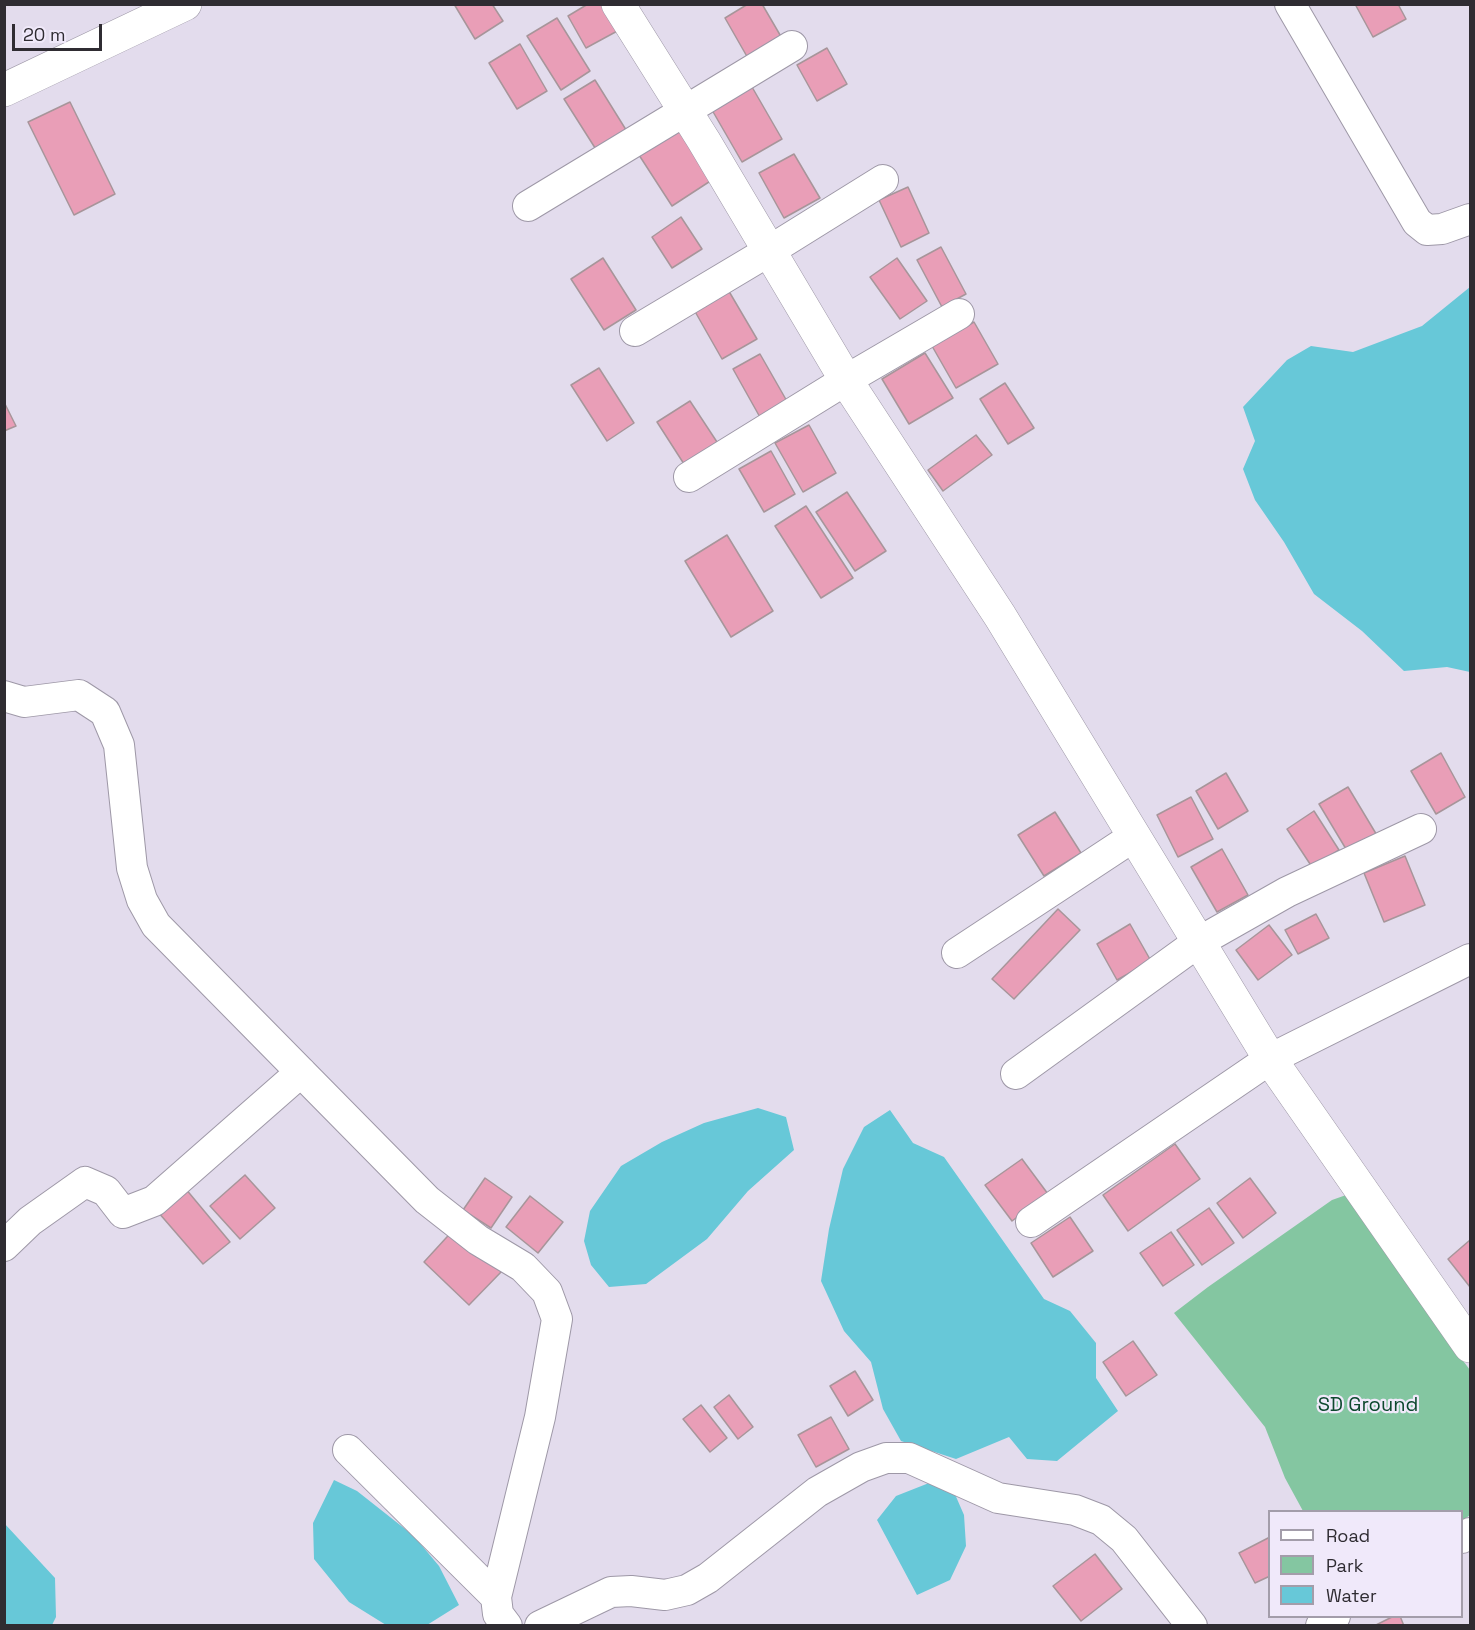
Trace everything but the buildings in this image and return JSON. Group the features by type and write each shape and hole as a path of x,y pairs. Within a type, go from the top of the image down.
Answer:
{"street":[{"path":"4,90 185,4"},
{"path":"618,4 685,110 846,380 1000,616 1197,943 1270,1059 1470,1346"},
{"path":"1290,4 1417,222 1427,230 1442,229 1470,219"},
{"path":"528,206 792,46"},
{"path":"635,331 883,180"},
{"path":"689,477 846,380 959,314"},
{"path":"4,696 24,702 79,695 105,712 119,745 132,868 142,900 156,925 427,1200 478,1240 523,1267 547,1293 557,1319 540,1417 496,1597 498,1614 507,1626"},
{"path":"1017,1074 1197,943 1287,892 1421,830"},
{"path":"957,953 1133,837"},
{"path":"1031,1222 1270,1059 1470,959"},
{"path":"4,1246 30,1221 85,1182 106,1191 123,1213 154,1202 301,1072"},
{"path":"348,1450 496,1597"},
{"path":"540,1626 611,1592 631,1591 665,1595 687,1590 708,1578 817,1492 861,1467 886,1458 909,1458 998,1498 1075,1510 1101,1521 1124,1539 1192,1626"}],"green space":[{"name":"SD Ground","path":"1349,1194 1470,1370 1470,1515 1463,1520 1463,1510 1302,1510 1285,1478 1265,1427 1174,1313 1332,1200"}],"water":[{"path":"1470,287 1470,672 1447,667 1404,671 1362,631 1314,594 1284,542 1255,500 1243,469 1255,441 1243,407 1287,360 1311,346 1353,352 1422,326"},
{"path":"758,1108 786,1117 794,1150 748,1191 707,1239 646,1284 609,1287 591,1265 584,1241 590,1211 621,1166 662,1142 704,1123"},
{"path":"890,1110 913,1143 944,1157 1044,1299 1070,1311 1096,1343 1096,1378 1118,1411 1057,1461 1027,1459 1009,1437 956,1459 901,1441 883,1409 871,1362 844,1331 821,1281 829,1229 843,1169 864,1127"},
{"path":"334,1480 357,1491 414,1536 439,1566 459,1605 427,1625 386,1625 349,1602 314,1559 313,1523"},
{"path":"929,1483 954,1492 964,1515 966,1546 950,1580 917,1595 877,1520 896,1496"},
{"path":"4,1523 55,1578 56,1617 52,1625 5,1625"}]}
